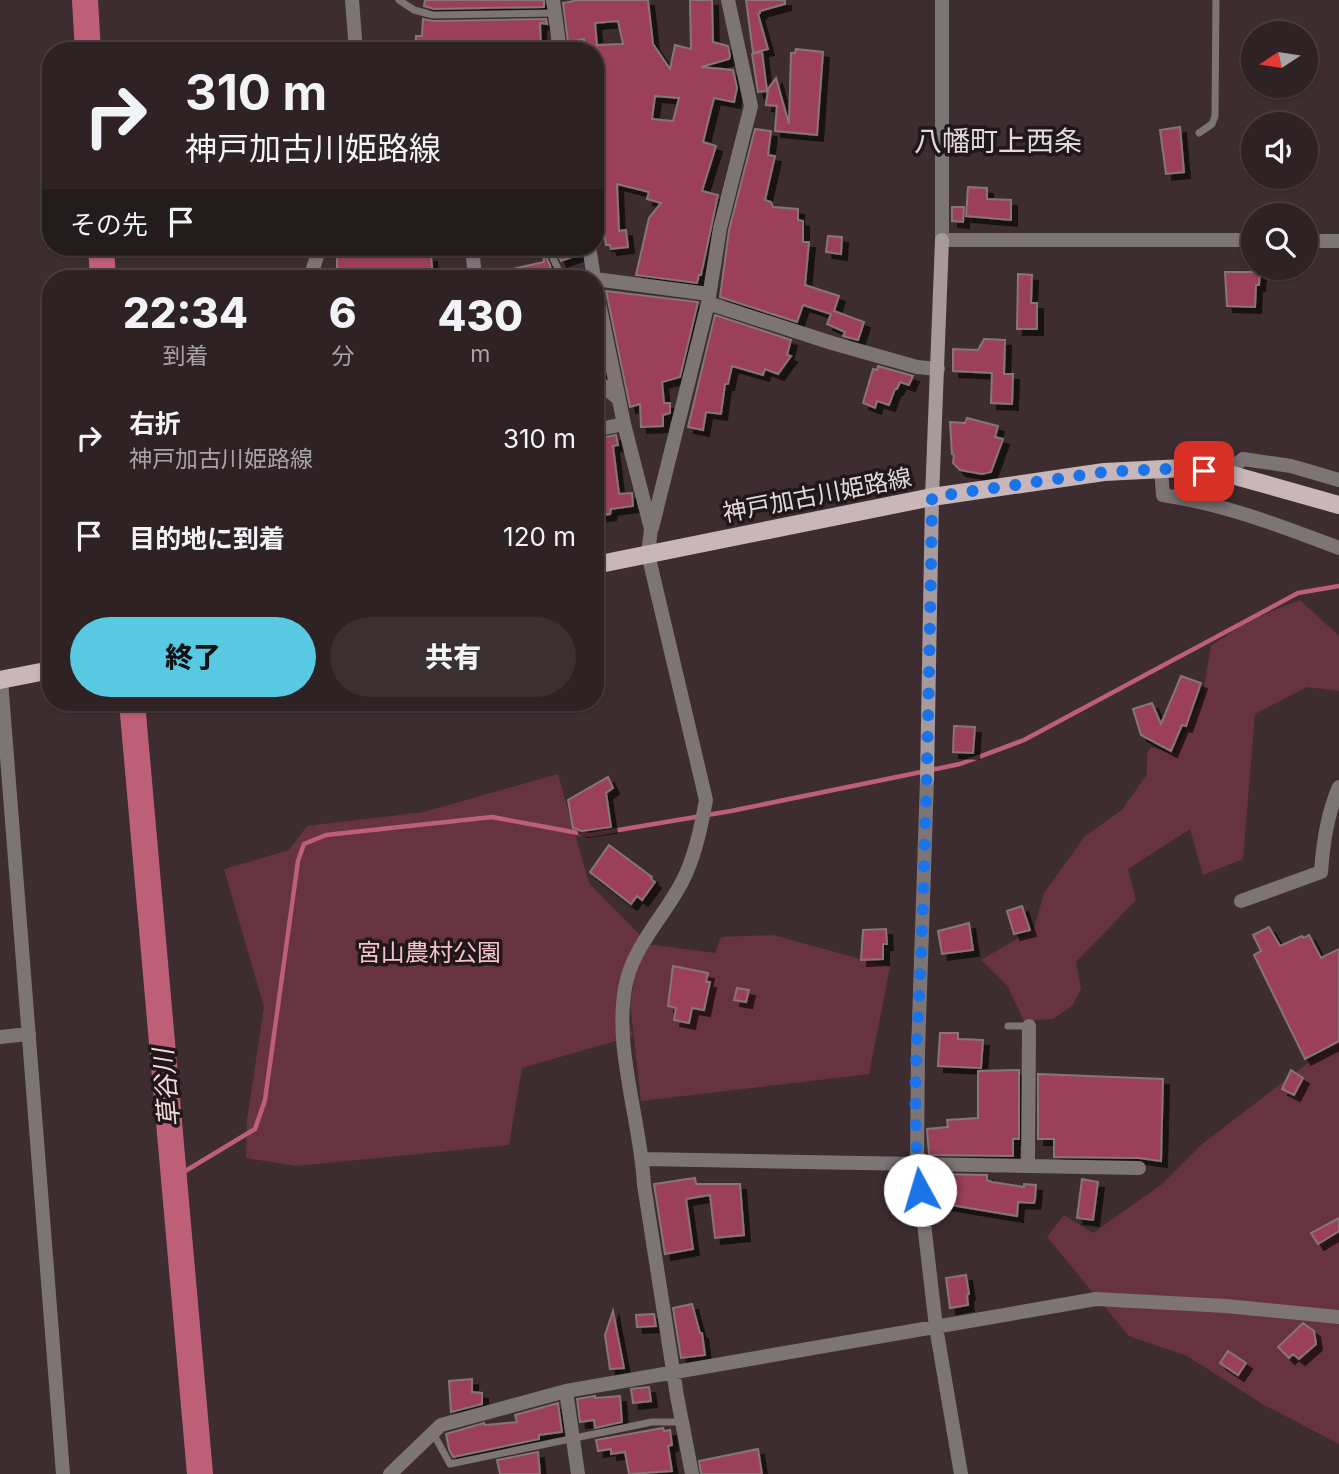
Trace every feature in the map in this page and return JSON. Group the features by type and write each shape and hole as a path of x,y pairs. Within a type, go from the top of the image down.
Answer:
{"main road":[{"name":"神戸加古川姫路線","path":"604,563 932,497 1104,472 1184,468 1225,473 1339,505"},
{"path":"1,680 42,672"}],"street":[{"path":"352,0 355,42"},
{"path":"691,1474 645,1189 643,1159 628,1073 622,1005 628,976 643,941 682,882 701,828 706,800 648,554 651,529 708,299 720,228 751,106 729,0"},
{"path":"942,0 942,240 932,497 928,779 918,1039 917,1163 936,1327 961,1474"},
{"path":"554,6 560,42"},
{"path":"942,240 1241,240"},
{"path":"1318,240 1339,241"},
{"path":"604,282 708,299 832,343 917,367 939,369"},
{"path":"604,325 624,424 651,529"},
{"path":"604,386 619,399"},
{"path":"604,428 624,424"},
{"path":"1225,473 1243,459 1291,466 1339,480"},
{"path":"1161,469 1163,495 1194,499 1266,520 1339,548"},
{"path":"1,680 63,1474"},
{"path":"1241,901 1321,872 1322,843 1331,804 1339,787"},
{"path":"1028,1165 1029,1026"},
{"path":"0,1037 29,1034"},
{"path":"643,1159 1139,1168"},
{"path":"390,1474 440,1425 566,1391 1108,1298 1339,1317"},
{"path":"566,1391 578,1474"}],"lane":[{"path":"399,0 414,10 433,15 554,6"},
{"path":"1199,133 1212,124 1215,116 1216,0"},
{"path":"1007,1026 1029,1026"},
{"path":"432,1433 450,1464 652,1422 682,1422"}],"green space":[{"path":"1300,600 1339,636 1339,691 1307,687 1255,714 1243,859 1203,875 1190,829 1128,869 1136,900 1076,962 1081,989 1072,1006 1053,1019 1024,1021 1007,985 981,960 1034,929 1044,893 1085,836 1122,810 1147,774 1147,754 1151,747 1174,754 1203,694 1211,646 1248,621"},
{"name":"宮山農村公園","path":"558,774 589,883 640,935 626,964 622,984 624,1005 633,1036 522,1068 509,1145 296,1166 246,1158 247,1120 264,1007 224,869 289,850 307,826 424,812"},
{"path":"773,935 890,967 869,1074 641,1101 630,1002 635,976 647,944 715,953 721,937"},
{"path":"1339,1039 1339,1444 1264,1405 1187,1356 1129,1336 1047,1237 1064,1215 1093,1233 1161,1185 1201,1145"}],"building":[{"path":"425,0 544,0 544,7 434,9 424,6"},
{"path":"579,0 648,0 653,44 670,69 675,45 691,49 690,0 712,0 713,42 728,46 730,56 729,59 701,67 733,70 737,88 734,102 714,98 703,142 716,146 702,191 718,195 697,283 636,275 649,218 661,203 647,199 649,192 617,184 619,231 626,230 628,247 611,249 610,245 606,245 604,45 623,44 618,21 595,23 597,42 584,42 584,39 568,42 563,3","holes":["655,96 679,98 673,121 652,119"]},
{"path":"746,0 785,0 785,4 760,11 758,14 768,49 753,53"},
{"path":"423,19 546,19 547,24 540,23 541,42 416,42 416,36 422,36"},
{"path":"796,49 823,52 817,135 775,131 777,106 766,105 768,89 776,78 789,124 791,53 795,53"},
{"path":"762,52 767,91 758,92 752,54"},
{"path":"1180,127 1184,172 1166,174 1160,130"},
{"path":"755,129 771,131 768,155 775,156 765,200 771,202 773,207 798,209 798,220 803,221 803,242 809,242 805,285 839,296 834,311 864,322 858,340 843,336 845,332 827,324 831,314 803,305 797,322 720,297 729,230"},
{"path":"968,187 987,188 987,199 1011,200 1011,220 966,216"},
{"path":"952,207 964,207 963,222 952,221"},
{"path":"828,236 842,237 841,254 826,252"},
{"path":"337,256 431,256 432,270 337,270"},
{"path":"544,256 546,256 551,270 508,270 544,262"},
{"path":"559,256 575,256 561,261"},
{"path":"1225,272 1241,272 1241,280 1259,280 1259,285 1256,285 1255,307 1227,306"},
{"path":"1018,274 1032,275 1031,303 1037,303 1037,329 1017,329"},
{"path":"606,291 698,302 680,377 662,382 664,403 670,403 670,413 663,415 663,426 641,427 640,404 630,407"},
{"path":"715,315 791,340 787,355 791,356 778,374 765,369 763,375 732,366 728,384 725,384 721,414 706,412 703,430 688,427"},
{"path":"984,339 1005,340 1004,374 1013,374 1012,404 991,403 992,373 953,371 953,349 978,350"},
{"path":"878,366 913,376 909,385 900,382 889,405 877,401 875,408 863,403 873,369 877,370"},
{"path":"967,418 998,426 995,437 1003,439 991,472 982,474 960,470 953,463 950,422 965,423"},
{"path":"616,435 618,445 613,446 619,494 632,493 633,506 611,509 610,514 604,515 604,437"},
{"path":"1181,676 1201,683 1186,726 1182,725 1171,751 1141,735 1133,709 1152,703 1161,724"},
{"path":"954,726 975,727 973,753 953,752"},
{"path":"608,777 613,788 606,793 611,827 582,831 573,828 568,800"},
{"path":"609,845 655,882 642,900 637,896 631,904 590,872"},
{"path":"1022,906 1030,930 1014,934 1007,911"},
{"path":"969,923 973,950 942,954 938,931"},
{"path":"1269,927 1280,946 1309,935 1321,958 1339,949 1339,1041 1305,1059 1254,955 1261,951 1253,935"},
{"path":"886,929 887,944 883,944 883,959 861,960 863,930"},
{"path":"673,966 708,973 706,982 710,982 704,1010 692,1008 689,1023 674,1020 676,1008 668,1006"},
{"path":"737,988 749,990 746,1002 734,1000"},
{"path":"940,1033 958,1033 958,1039 983,1040 981,1068 938,1066"},
{"path":"1019,1070 1019,1139 1013,1139 1013,1156 929,1155 927,1129 948,1127 947,1120 978,1118 978,1071"},
{"path":"1291,1070 1303,1078 1294,1095 1282,1089"},
{"path":"1038,1074 1163,1079 1161,1161 1139,1158 1054,1157 1054,1139 1038,1139"},
{"path":"940,1174 987,1175 987,1180 992,1182 1024,1187 1024,1184 1036,1185 1034,1203 1018,1202 1017,1216 938,1203"},
{"path":"695,1178 696,1184 740,1184 744,1235 715,1238 710,1195 686,1199 693,1249 665,1254 654,1184"},
{"path":"1082,1179 1098,1182 1093,1220 1077,1218"},
{"path":"1339,1218 1339,1231 1318,1244 1311,1233"},
{"path":"966,1275 968,1305 950,1308 946,1278"},
{"path":"692,1304 702,1333 705,1355 681,1358 673,1308"},
{"path":"613,1311 624,1368 610,1369 605,1335"},
{"path":"654,1314 656,1326 637,1327 636,1315"},
{"path":"1303,1323 1314,1331 1316,1344 1299,1359 1293,1354 1289,1358 1278,1347"},
{"path":"1228,1351 1246,1363 1238,1375 1220,1363"},
{"path":"472,1379 472,1392 482,1393 482,1404 451,1412 449,1381"},
{"path":"649,1387 651,1401 633,1403 631,1389"},
{"path":"620,1396 622,1422 595,1428 594,1420 580,1422 577,1399"},
{"path":"558,1403 562,1432 539,1435 539,1439 453,1457 449,1449 446,1434 484,1423 517,1422 515,1415"},
{"path":"663,1428 664,1431 670,1430 672,1445 668,1446 672,1471 629,1474 625,1452 611,1454 611,1449 598,1451 596,1440"},
{"path":"758,1449 762,1474 701,1474 699,1461"},
{"path":"538,1452 540,1474 500,1474 497,1460"}],"waterway":[{"name":"草谷川","path":"85,0 87,42"},
{"name":"草谷川","path":"102,256 102,270"},
{"path":"172,1179 255,1129 265,1100 298,861 304,844 326,835 492,817 589,835 731,811 960,764 1024,740 1298,593 1339,586"},
{"name":"草谷川","path":"133,711 200,1474"}],"district":[{"name":"八幡町上西条","path":"998,141"}],"route":[{"path":"920,1190 917,1163 917,1073 928,779 932,497 1104,472 1184,468 1204,471"}]}
